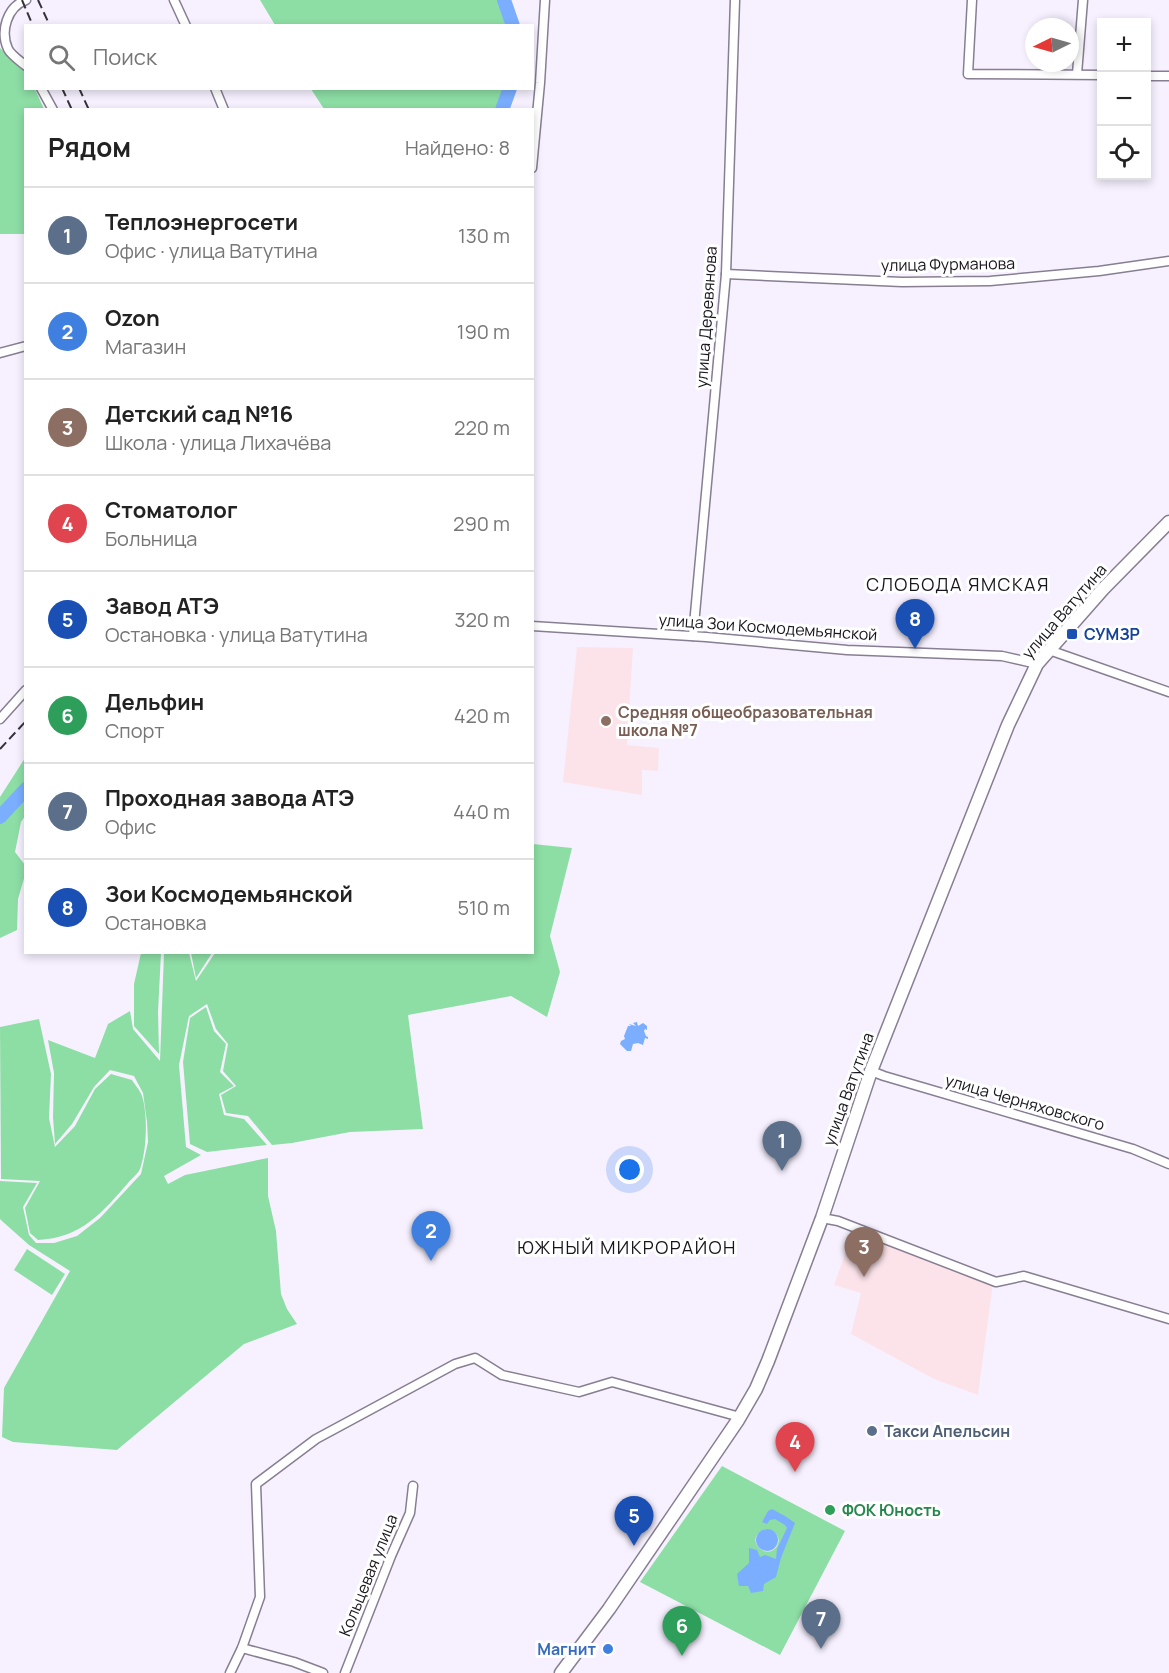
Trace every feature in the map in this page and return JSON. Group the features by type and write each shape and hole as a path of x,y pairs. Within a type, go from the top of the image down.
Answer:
{"main road":[{"name":"улица Ватутина","path":"561,1673 609,1609 740,1417 756,1389 822,1218 871,1071 1008,725 1037,664 1104,589 1169,522"}],"street":[{"path":"24,64 8,50 3,32 7,17 19,3 26,0"},
{"path":"174,0 185,24"},
{"path":"534,147 545,0"},
{"name":"улица Деревянова","path":"693,636 726,274 735,0"},
{"path":"972,0 968,74 1097,75"},
{"path":"1077,74 1083,0"},
{"path":"1151,76 1169,76"},
{"path":"42,90 52,108"},
{"path":"215,90 223,108"},
{"name":"улица Фурманова","path":"726,274 902,282 990,281 1099,271 1169,261"},
{"path":"0,353 24,347"},
{"name":"улица Зои Космодемьянской","path":"534,626 693,636 847,650 1002,656 1037,664"},
{"path":"1049,650 1169,692"},
{"path":"0,718 24,692"},
{"name":"улица Черняховского","path":"871,1071 1133,1149 1169,1164"},
{"path":"822,1218 838,1221 996,1282 1024,1275 1169,1319"},
{"path":"230,1673 242,1648 260,1597 256,1484 316,1439 455,1364 475,1358 502,1376 579,1392 612,1382 740,1417"},
{"name":"Кольцевая улица","path":"345,1673 410,1513 413,1486"},
{"path":"242,1648 294,1662 323,1673"}],"shaded area":[{"path":"577,647 633,648 627,745 659,748 658,771 642,770 642,795 563,782"},
{"path":"854,1229 993,1283 978,1395 934,1379 851,1334 861,1293 834,1285"}],"green space":[{"path":"260,0 502,0 511,24 274,24"},
{"path":"0,48 24,71 24,90 35,90 44,108 24,108 24,234 0,234"},
{"path":"312,90 506,90 499,108 323,108"},
{"path":"24,760 24,818 15,852 24,864 24,878 18,899 17,930 0,938 0,797"},
{"path":"534,844 572,848 550,936 560,972 547,1017 511,996 408,1015 423,1129 350,1132 272,1145 248,1116 226,1113 221,1095 236,1086 223,1071 228,1044 216,1029 207,1004 189,1016 179,1065 186,1147 201,1155 164,1176 168,1184 185,1175 268,1158 268,1196 276,1231 281,1294 297,1324 244,1344 117,1450 13,1442 2,1437 4,1388 70,1271 29,1245 0,1219 0,1181 37,1183 23,1207 29,1235 36,1243 54,1243 77,1236 100,1218 141,1174 148,1142 143,1093 134,1076 110,1070 94,1087 72,1124 55,1144 54,1073 48,1040 95,1058 108,1024 130,1011 133,1029 160,1061 164,954 189,954 196,981 214,954 534,954"},
{"path":"141,954 161,954 158,1012 159,1054 134,1026 134,984"},
{"path":"191,954 211,954 196,978"},
{"path":"206,1007 214,1031 226,1044 220,1072 234,1086 219,1094 224,1115 244,1119 267,1145 207,1152 190,1144 183,1062 190,1018"},
{"path":"39,1019 51,1074 49,1118 55,1147 75,1126 95,1089 111,1074 132,1080 140,1092 144,1104 146,1132 139,1171 99,1214 79,1229 53,1238 38,1240 30,1233 25,1208 40,1181 1,1179 0,1027"},
{"path":"27,1249 65,1274 52,1295 14,1270"},
{"path":"722,1466 845,1531 780,1655 640,1582","holes":["765,1529 774,1532 778,1539 777,1546 768,1552 756,1543 759,1533"]}],"water":[{"path":"637,1022 638,1026 643,1023 647,1026 647,1030 644,1031 648,1039 645,1038 643,1045 633,1044 631,1051 627,1051 620,1044 621,1041 625,1039 628,1026 631,1026 629,1024 636,1026 633,1023"},
{"path":"772,1509 795,1523 776,1577 764,1584 763,1591 751,1593 748,1586 739,1586 737,1574 749,1563 749,1548 757,1550 760,1557 765,1555 776,1559 777,1549 787,1528 775,1519 770,1520 767,1524 762,1522 768,1511"},
{"path":"767,1529 775,1532 778,1540 775,1548 767,1551 759,1548 756,1540 759,1532"}],"waterway":[{"path":"504,0 512,24"},
{"path":"503,108 509,90"},
{"path":"0,817 24,791"}],"railway":[{"path":"22,0 32,24"},
{"path":"38,0 49,24"},
{"path":"63,90 71,108"},
{"path":"80,90 88,108"},
{"path":"0,749 24,723"}],"place":[{"name":"СУМЗР","path":"1072,634"},
{"name":"Зои Космодемьянской","path":"915,649"},
{"name":"Средняя общеобразовательная школа №7","path":"606,721"},
{"name":"Теплоэнергосети","path":"782,1171"},
{"name":"Ozon","path":"431,1261"},
{"name":"Детский сад №16","path":"864,1277"},
{"name":"Такси Апельсин","path":"872,1431"},
{"name":"Стоматолог","path":"795,1472"},
{"name":"ФОК Юность","path":"830,1510"},
{"name":"Завод АТЭ","path":"634,1546"},
{"name":"Магнит","path":"608,1649"},
{"name":"Проходная завода АТЭ","path":"821,1649"},
{"name":"Дельфин","path":"682,1656"}],"district":[{"name":"СЛОБОДА ЯМСКАЯ","path":"958,585"},
{"name":"ЮЖНЫЙ МИКРОРАЙОН","path":"627,1248"}]}
